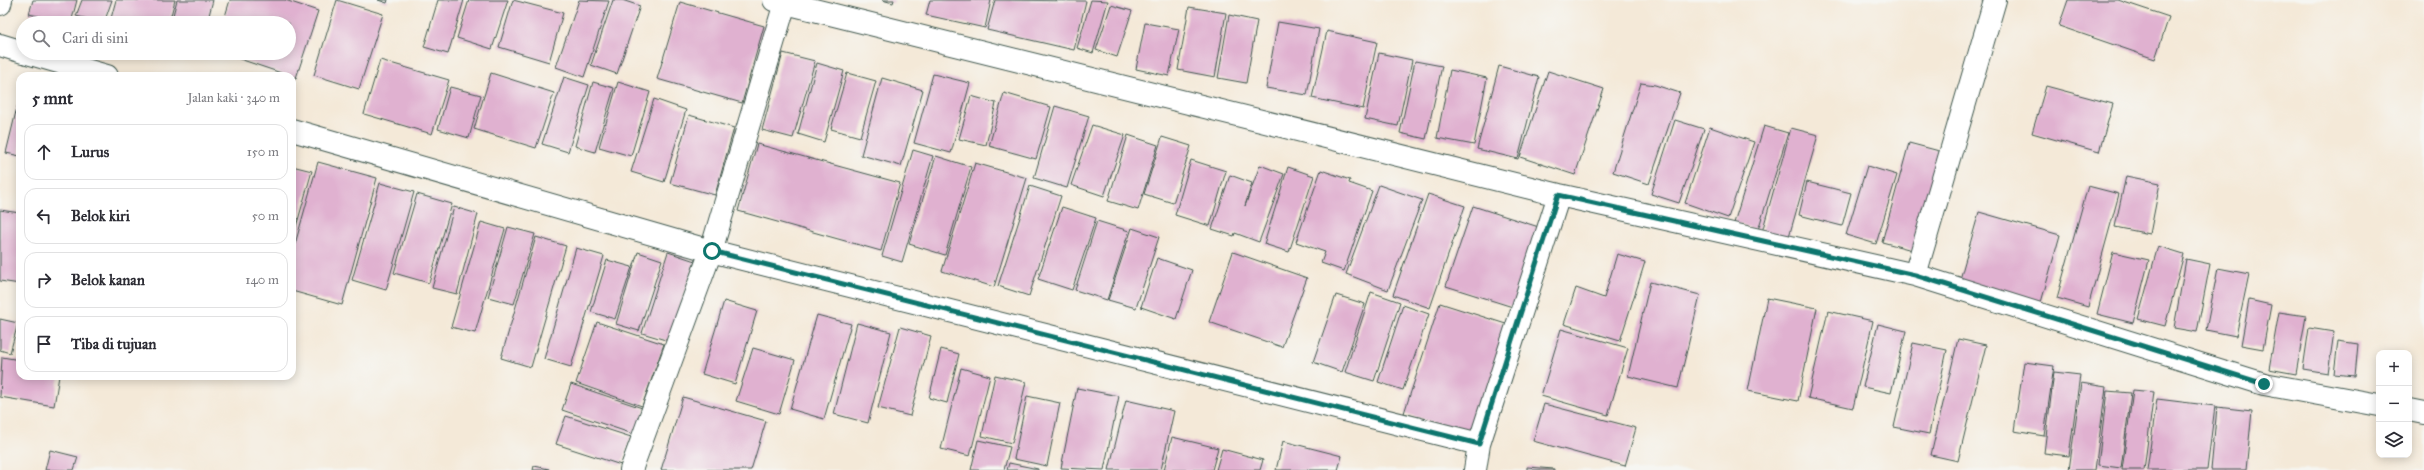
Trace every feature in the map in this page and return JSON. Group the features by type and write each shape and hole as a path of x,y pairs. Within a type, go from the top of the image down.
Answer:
{"street":[{"path":"0,4 1,0"},
{"path":"1915,275 1995,0"},
{"path":"632,470 712,251 779,1 1558,195 1915,275 2264,384 2376,404"},
{"path":"0,45 16,50"},
{"path":"52,60 93,72"},
{"path":"296,131 712,251 1479,444"},
{"path":"1475,470 1479,444 1558,195"},
{"path":"2412,411 2424,413"}],"building":[{"path":"33,0 77,0 73,16 38,16 29,14"},
{"path":"82,0 112,0 106,16 76,16"},
{"path":"116,0 175,0 171,16 112,16"},
{"path":"177,0 213,0 209,16 173,16"},
{"path":"230,0 285,0 318,11 296,78 296,72 278,72 243,60 296,60 296,16 225,16"},
{"path":"337,0 383,14 359,89 314,75"},
{"path":"378,0 388,0 387,3"},
{"path":"438,0 464,0 448,54 424,47"},
{"path":"469,0 508,0 492,49 457,38"},
{"path":"513,0 563,13 549,62 499,47"},
{"path":"579,0 609,1 584,77 556,67"},
{"path":"613,0 622,0 640,6 617,74 591,65"},
{"path":"882,0 894,0 893,3"},
{"path":"930,0 991,0 985,28 926,15"},
{"path":"995,0 1086,1 1074,50 987,30"},
{"path":"1091,0 1108,1 1093,53 1077,48"},
{"path":"2068,0 2118,0 2169,17 2155,59 2059,26"},
{"path":"680,2 764,26 742,103 657,79"},
{"path":"1111,5 1132,11 1117,57 1096,50"},
{"path":"1189,7 1226,13 1215,77 1178,70"},
{"path":"1229,15 1257,21 1246,83 1218,78"},
{"path":"1278,22 1319,29 1307,95 1266,88"},
{"path":"1145,23 1179,29 1169,76 1136,69"},
{"path":"1327,31 1377,42 1363,109 1312,98"},
{"path":"783,53 815,61 793,138 762,130"},
{"path":"1379,53 1412,60 1398,126 1365,119"},
{"path":"380,60 449,80 432,134 364,114"},
{"path":"1415,61 1442,66 1426,139 1400,133"},
{"path":"817,63 844,71 824,142 798,134"},
{"path":"1499,66 1539,77 1518,159 1477,149"},
{"path":"1450,70 1487,78 1474,145 1437,138"},
{"path":"1548,71 1604,89 1575,175 1520,157"},
{"path":"491,73 554,93 536,148 474,129"},
{"path":"847,73 876,81 860,137 831,129"},
{"path":"933,74 970,83 951,153 914,143"},
{"path":"564,77 589,85 568,152 542,144"},
{"path":"882,78 923,90 901,166 861,155"},
{"path":"593,82 614,88 595,152 575,146"},
{"path":"618,82 650,92 631,156 599,147"},
{"path":"1641,83 1655,85 1680,93 1649,184 1613,172"},
{"path":"2046,86 2113,104 2099,152 2032,133"},
{"path":"450,87 481,95 469,138 438,129"},
{"path":"1004,93 1051,107 1036,159 989,146"},
{"path":"971,96 996,103 986,145 959,139"},
{"path":"654,99 686,110 664,182 631,172"},
{"path":"1055,106 1089,116 1067,188 1034,178"},
{"path":"16,111 16,155 6,153"},
{"path":"689,115 734,128 715,195 670,183"},
{"path":"1675,120 1704,129 1679,203 1651,194"},
{"path":"1092,125 1125,135 1104,196 1071,185"},
{"path":"1764,126 1788,133 1758,230 1734,223"},
{"path":"1710,127 1754,142 1728,218 1685,203"},
{"path":"1791,128 1818,135 1788,240 1762,232"},
{"path":"1128,135 1158,145 1138,210 1108,201"},
{"path":"1162,137 1191,146 1173,203 1144,194"},
{"path":"1909,143 1943,152 1916,251 1882,242"},
{"path":"757,144 900,183 881,251 738,211"},
{"path":"913,150 933,156 902,262 882,256"},
{"path":"936,156 971,167 945,255 909,244"},
{"path":"1191,160 1226,171 1210,226 1175,215"},
{"path":"318,162 377,178 342,305 296,292 296,241"},
{"path":"975,163 1027,178 994,287 942,271"},
{"path":"1260,165 1284,174 1259,242 1235,233 1234,236 1212,229 1230,175 1252,183 1245,206"},
{"path":"1867,166 1897,175 1876,244 1846,235"},
{"path":"296,167 312,171 296,227"},
{"path":"1288,167 1314,176 1289,252 1264,244"},
{"path":"1321,170 1350,180 1349,183 1372,191 1344,271 1321,263 1325,252 1296,242"},
{"path":"2126,176 2160,183 2150,234 2115,227"},
{"path":"1807,182 1851,193 1842,226 1799,215"},
{"path":"380,183 414,192 386,290 352,280"},
{"path":"1379,185 1422,200 1388,290 1346,274"},
{"path":"1030,186 1061,196 1029,296 998,286"},
{"path":"2088,186 2119,194 2088,307 2057,298"},
{"path":"417,194 452,204 429,283 394,273"},
{"path":"1428,194 1465,206 1430,308 1393,295"},
{"path":"1473,206 1545,229 1519,309 1446,286"},
{"path":"454,207 478,214 457,294 432,288"},
{"path":"1062,207 1096,218 1072,290 1038,279"},
{"path":"0,210 16,212 16,283 0,281"},
{"path":"1979,212 2060,235 2040,306 1959,283"},
{"path":"1097,221 1129,231 1107,300 1075,290"},
{"path":"481,222 505,229 475,333 451,327"},
{"path":"508,227 535,234 514,304 488,297"},
{"path":"1132,228 1159,237 1136,308 1108,300"},
{"path":"536,237 566,246 531,367 501,358"},
{"path":"2158,246 2184,254 2165,326 2138,319"},
{"path":"576,248 604,256 571,367 544,359"},
{"path":"638,252 662,260 639,331 616,324"},
{"path":"668,252 695,261 669,341 642,333"},
{"path":"1233,252 1307,278 1282,347 1209,322"},
{"path":"2113,252 2149,260 2133,323 2097,314"},
{"path":"1617,254 1645,262 1620,341 1564,324 1576,288 1604,298"},
{"path":"1157,258 1192,270 1176,319 1141,307"},
{"path":"2186,259 2210,264 2197,332 2174,328"},
{"path":"607,260 632,267 615,319 591,312"},
{"path":"2218,268 2249,274 2236,336 2206,330"},
{"path":"1650,282 1700,295 1678,388 1628,376"},
{"path":"1371,292 1400,302 1374,381 1345,372"},
{"path":"1336,295 1365,304 1342,372 1313,362"},
{"path":"1767,298 1817,308 1798,401 1748,391"},
{"path":"2249,300 2271,305 2263,349 2241,345"},
{"path":"724,301 757,311 735,384 702,374"},
{"path":"1440,303 1512,326 1476,436 1404,413"},
{"path":"1403,305 1429,314 1403,390 1378,382"},
{"path":"1828,311 1873,321 1853,408 1808,398"},
{"path":"2279,312 2306,316 2296,374 2269,369"},
{"path":"817,315 851,324 824,419 790,409"},
{"path":"0,319 16,323 16,330 10,353 0,350"},
{"path":"597,322 664,344 642,406 576,383"},
{"path":"857,323 891,332 868,423 834,414"},
{"path":"1878,324 1906,331 1891,393 1863,387"},
{"path":"900,327 931,336 910,416 878,408"},
{"path":"2309,328 2334,332 2328,373 2303,369"},
{"path":"1561,329 1628,348 1608,415 1541,396"},
{"path":"1958,339 1986,345 1958,461 1931,455"},
{"path":"2338,341 2358,344 2355,376 2334,374"},
{"path":"1913,343 1947,350 1929,434 1894,427"},
{"path":"753,348 795,360 779,414 736,401"},
{"path":"941,349 959,354 947,403 929,398"},
{"path":"2,357 16,359 16,380 58,380 54,406 0,397"},
{"path":"2024,362 2054,366 2044,436 2014,431"},
{"path":"961,368 990,376 970,456 941,449"},
{"path":"2054,372 2080,375 2069,456 2044,453"},
{"path":"995,375 1026,382 1012,443 982,436"},
{"path":"2081,383 2106,387 2095,470 2069,470"},
{"path":"571,384 645,409 636,435 562,410"},
{"path":"1077,388 1119,396 1104,470 1061,468"},
{"path":"2133,390 2154,392 2144,470 2122,470"},
{"path":"2107,391 2131,393 2121,468 2098,465"},
{"path":"1027,396 1060,403 1047,466 1014,459"},
{"path":"683,397 766,421 751,470 661,470"},
{"path":"2157,399 2215,406 2207,470 2147,470"},
{"path":"1126,400 1174,411 1161,470 1109,470"},
{"path":"1544,404 1636,428 1625,466 1533,441"},
{"path":"2217,407 2252,411 2246,470 2211,470"},
{"path":"566,416 631,437 621,465 556,444"},
{"path":"1172,437 1218,448 1212,470 1164,470"},
{"path":"978,440 1010,447 1004,470 971,470"},
{"path":"1283,441 1342,456 1338,470 1276,470"},
{"path":"1222,449 1263,460 1260,470 1216,470"},
{"path":"50,450 78,457 74,470 45,470"},
{"path":"1009,463 1038,469 1038,470 1007,470"},
{"path":"534,466 549,469 549,470 533,470"},
{"path":"1527,467 1554,469 1554,470 1527,470"}],"route":[{"path":"712,251 1479,444 1532,281 1558,195 1915,275 2264,384"}]}
